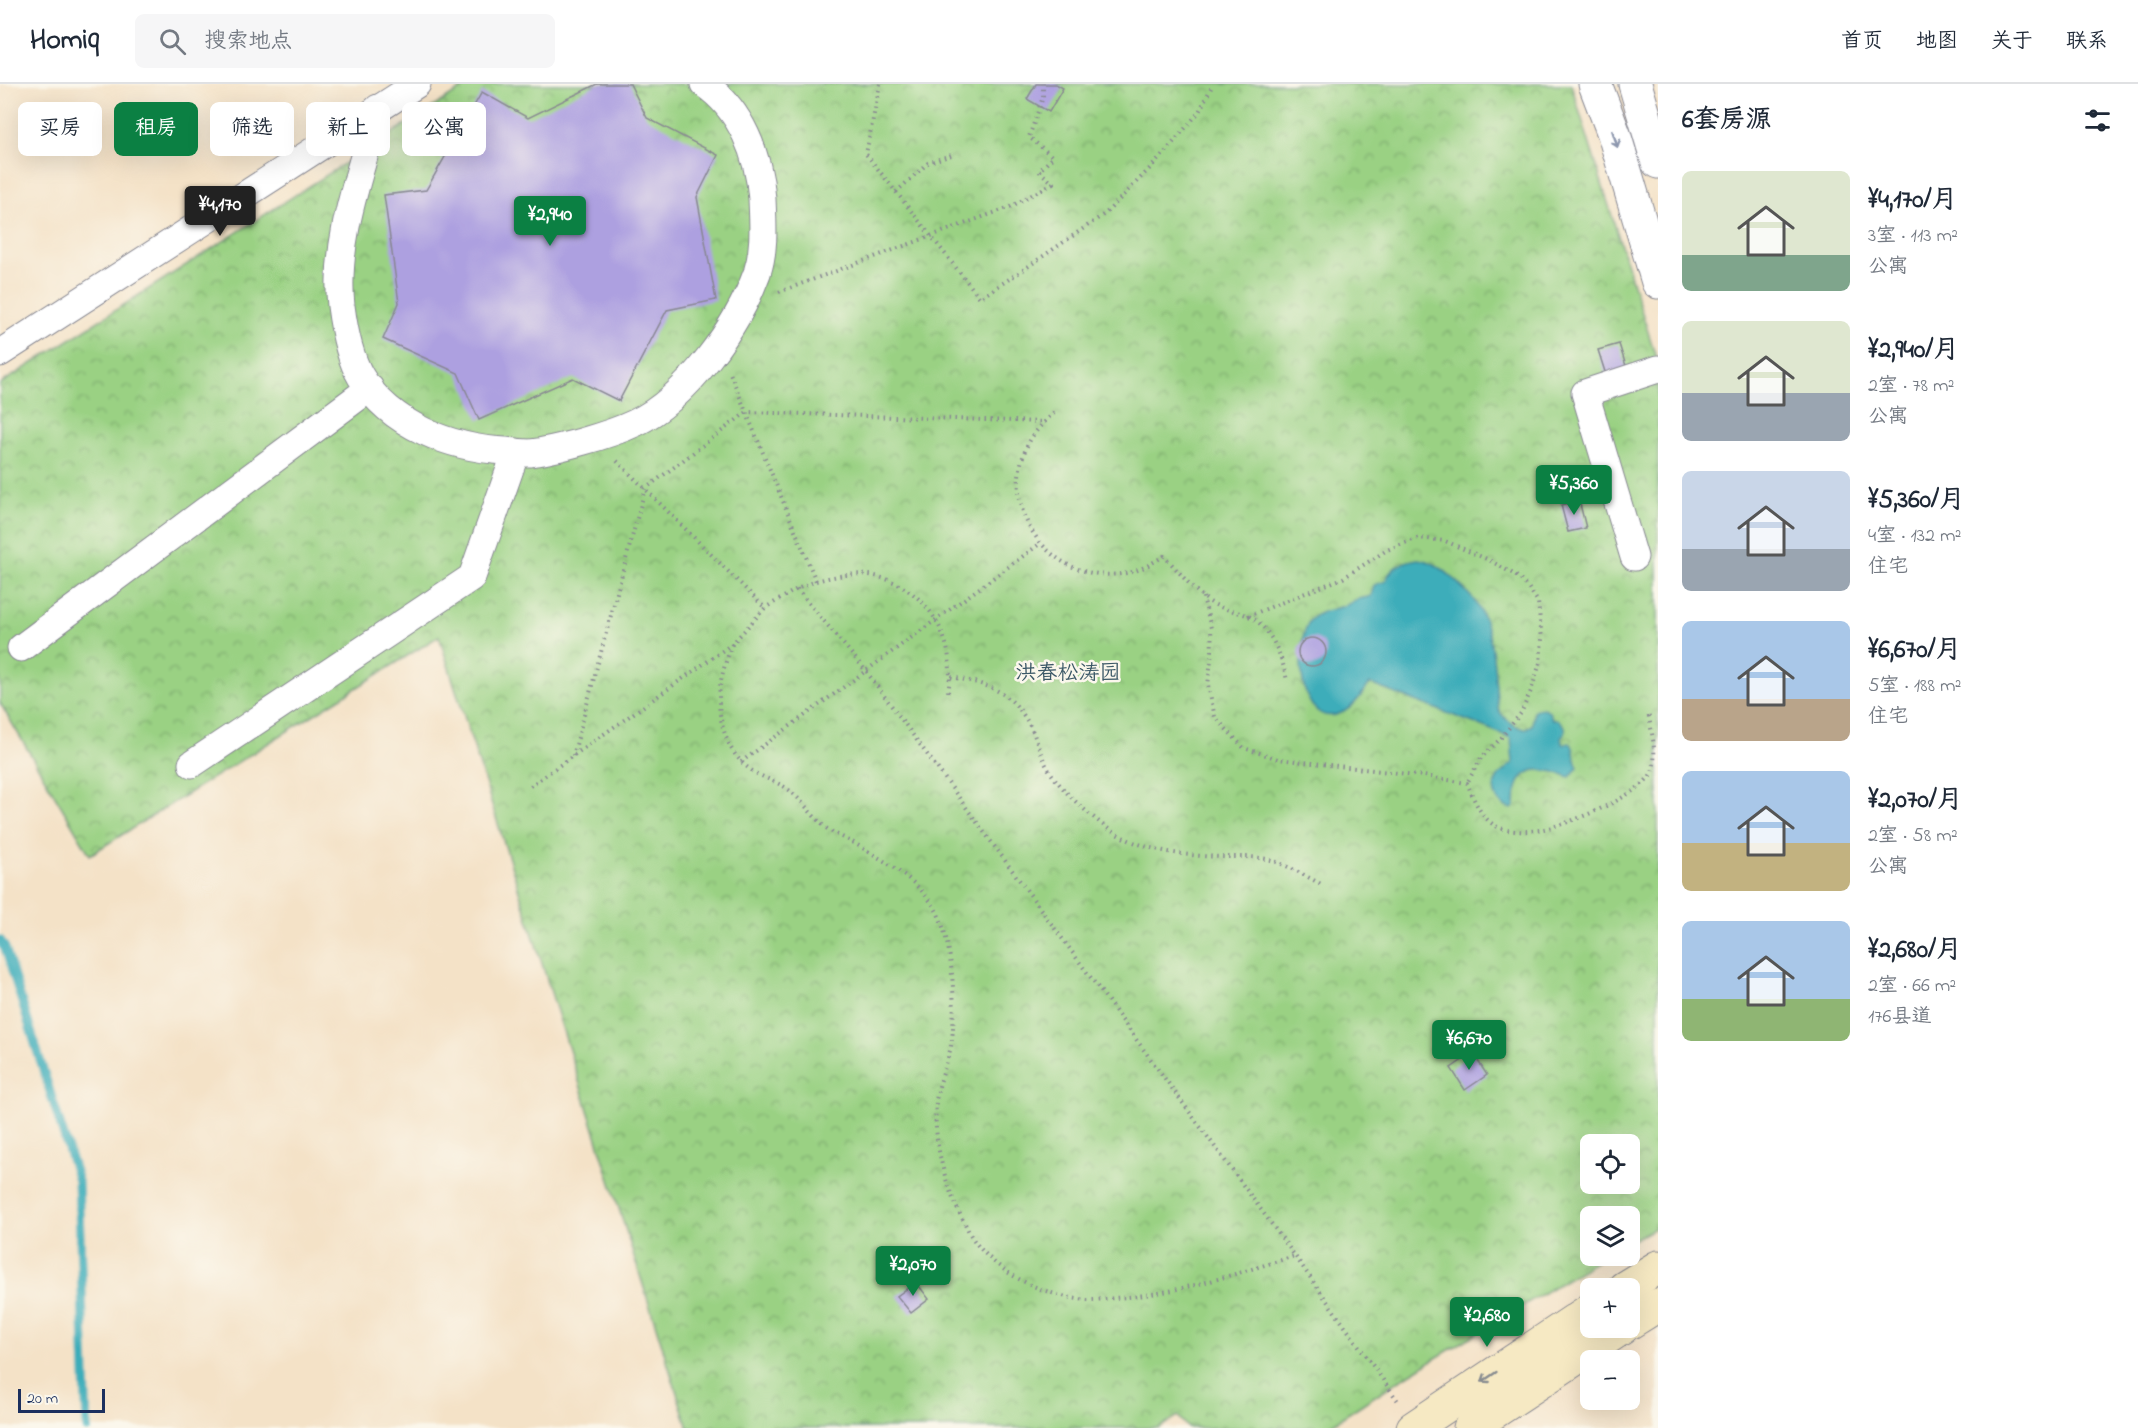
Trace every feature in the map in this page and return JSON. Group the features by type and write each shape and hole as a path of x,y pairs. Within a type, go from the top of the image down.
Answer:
{"main road":[{"path":"1640,1278 1658,1267"},
{"path":"1640,1316 1658,1305"},
{"path":"1414,1427 1580,1317"},
{"path":"1470,1428 1607,1338"}],"street":[{"path":"388,102 417,84"},
{"path":"365,156 348,216 340,266 341,305 348,342 361,377 383,403 414,427 480,450 529,453 593,437 634,423 653,412 688,384 718,344 741,306 757,272 764,234 761,190 754,156 739,121 716,92 704,84"},
{"path":"1595,84 1614,134 1658,282"},
{"path":"1635,84 1658,162"},
{"path":"0,352 306,154"},
{"path":"1634,557 1585,393 1658,369"},
{"path":"21,648 370,388"},
{"path":"192,764 472,577 516,452"}],"path":[{"path":"880,84 866,154 980,298 1106,213 1161,157 1199,112 1213,84"},
{"path":"741,306 1010,207 1053,183 1039,171 1053,157 1029,137 1043,97 1043,84"},
{"path":"896,192 928,163 954,154"},
{"path":"718,344 816,581"},
{"path":"573,756 645,489 747,412 1045,422"},
{"path":"1054,413 1028,444 1021,463 1018,483 1020,503 1026,522 1041,543 1051,554 1068,565 1087,572 1107,575 1127,573 1147,567 1164,556 1203,597 1223,609 1248,616 1263,626 1274,642 1287,681"},
{"path":"593,437 765,608"},
{"path":"1248,616 1343,578 1387,550 1418,538 1445,541 1489,560 1515,575 1528,587 1538,602 1542,639 1540,663 1532,691 1521,713 1500,739 1480,758 1467,783"},
{"path":"741,762 1041,543"},
{"path":"530,786 732,644 765,608 797,589 837,576 856,574 875,576 894,583 928,607 937,619 947,646 951,677 948,692"},
{"path":"797,589 866,671 1295,1256 1414,1427"},
{"path":"1203,597 1211,628 1212,651 1208,685 1215,717 1244,748 1278,759 1467,783"},
{"path":"732,644 721,676 718,702 721,722 731,749 741,762 754,772 787,788 826,828 862,848 907,878 936,910 947,947 953,999 951,1045 936,1101 938,1138 955,1205 974,1240 997,1264 1024,1281 1055,1293 1088,1300 1133,1297 1182,1288 1295,1256"},
{"path":"951,677 982,683 1006,696 1018,707 1032,730 1047,768 1064,791 1104,825 1126,839 1159,850 1199,856 1273,860 1323,885"},
{"path":"1467,783 1481,814 1496,826 1521,831 1544,830 1575,819 1612,803 1635,790 1649,778 1654,768 1654,751 1648,712"}],"green space":[{"name":"洪春松涛园","path":"469,84 1571,84 1658,364 1658,1226 1640,1236 1640,1206 1580,1206 1580,1266 1588,1266 1398,1381 1326,1428 1188,1428 1178,1416 1159,1428 688,1428 439,636 90,855 0,703 0,384 356,156 390,156 390,135 402,127 402,156 486,156 486,102 441,102"}],"water":[{"path":"1418,559 1433,564 1450,575 1474,600 1482,614 1490,640 1498,708 1502,715 1512,724 1524,729 1532,725 1534,710 1541,708 1546,709 1552,719 1558,720 1565,727 1565,732 1561,737 1562,744 1570,743 1578,767 1570,777 1539,770 1524,775 1519,782 1515,806 1512,809 1500,802 1494,787 1501,774 1513,763 1511,738 1370,684 1349,708 1329,716 1317,711 1308,698 1301,663 1302,644 1312,618 1324,611 1371,596 1374,585 1386,581 1394,568"}],"building":[{"path":"597,84 630,84 647,118 718,155 697,197 716,300 667,310 619,401 573,378 479,420 458,373 383,339 399,303 384,195 426,190 445,156 486,156 486,102 476,102 482,92 528,118"},
{"path":"1036,84 1056,84 1063,88 1049,112 1027,99"},
{"path":"1619,344 1627,369 1606,375 1598,350"},
{"path":"1579,500 1586,528 1568,532 1561,505"},
{"path":"1312,638 1322,642 1326,652 1322,662 1312,666 1302,662 1298,652 1302,642"},
{"path":"1473,1053 1487,1075 1465,1090 1451,1068"},
{"path":"916,1282 929,1299 911,1313 897,1296"}],"waterway":[{"path":"0,940 5,948 78,1181 87,1428"}]}
